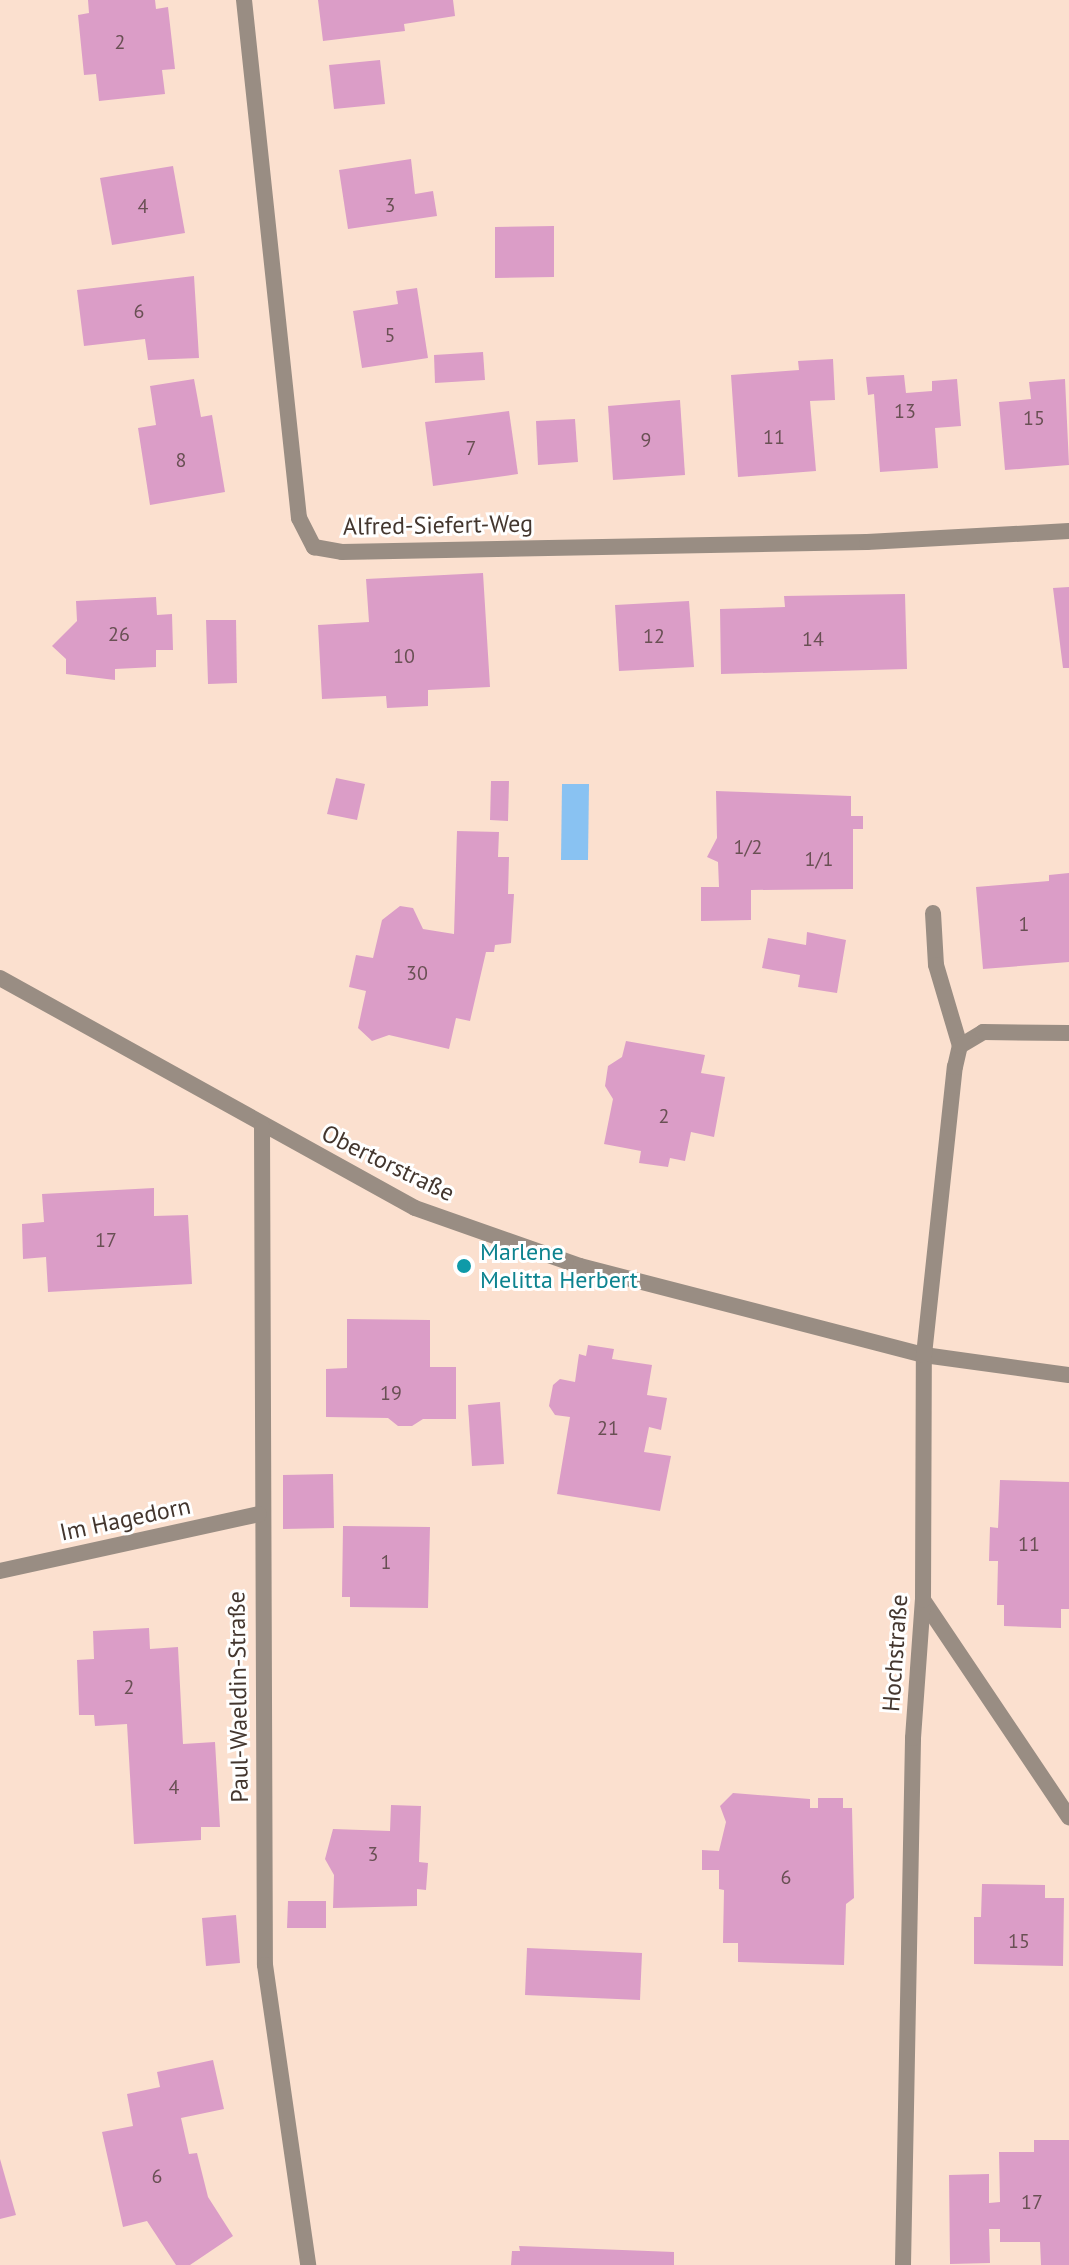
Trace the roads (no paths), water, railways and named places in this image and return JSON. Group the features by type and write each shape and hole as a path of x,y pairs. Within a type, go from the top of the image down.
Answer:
{"street":[{"name":"Alfred-Siefert-Weg","path":"244,0 299,518 314,547 342,552 851,543 1069,531"},
{"name":"Hochstraße","path":"903,2265 913,1738 923,1600 924,1355 960,1046 936,965 933,913"},
{"name":"Obertorstraße","path":"0,978 262,1126 415,1208 580,1266 924,1355 1069,1375"},
{"path":"960,1046 983,1032 1069,1033"},
{"name":"Paul-Waeldin-Straße","path":"262,1126 259,1514 265,1965 308,2265"},
{"name":"Im Hagedorn","path":"0,1571 259,1514"},
{"path":"923,1600 1069,1817"}],"water":[{"path":"562,784 589,784 588,860 561,860"}],"place":[{"name":"Marlene Melitta Herbert","path":"464,1266"}]}
